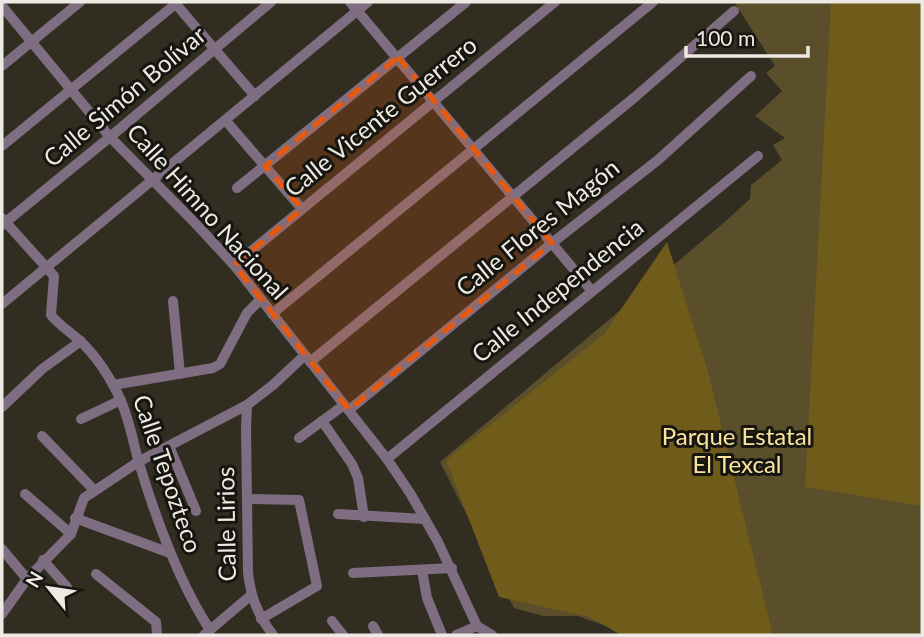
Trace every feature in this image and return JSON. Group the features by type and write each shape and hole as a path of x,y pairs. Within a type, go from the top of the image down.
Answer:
{"street":[{"path":"2,66 80,2"},
{"path":"2,146 176,2 254,96"},
{"name":"Calle Simón Bolívar","path":"3,222 110,138 271,2"},
{"path":"350,2 591,290"},
{"path":"2,304 368,2"},
{"path":"237,188 466,2"},
{"name":"Calle Vicente Guerrero","path":"234,265 555,2"},
{"path":"272,314 653,2"},
{"name":"Calle Himno Nacional","path":"2,6 110,138 234,265 387,458 452,568 477,626"},
{"path":"2,614 43,560 71,534 84,498 138,462 247,405 513,197 734,11"},
{"name":"Calle Flores Magón","path":"299,438 346,407 658,160 751,76"},
{"path":"226,121 302,209"},
{"name":"Calle Independencia","path":"387,458 758,156"},
{"path":"3,222 47,267"},
{"name":"Calle Tepozteco","path":"47,267 54,276 51,315 57,323 81,341 121,400 131,425 138,462 170,554 207,633"},
{"path":"113,385 220,365 247,313 261,299"},
{"path":"173,301 180,374"},
{"path":"2,407 42,369 81,341"},
{"path":"81,419 121,400"},
{"name":"Calle Lirios","path":"247,405 250,596 261,619 273,635"},
{"path":"322,421 352,464 358,478 364,517"},
{"path":"42,436 94,490"},
{"path":"169,446 196,511"},
{"path":"25,494 71,534"},
{"path":"248,499 299,500 317,586 261,619"},
{"path":"338,514 425,519"},
{"path":"75,518 170,554"},
{"path":"2,549 27,579"},
{"path":"43,560 66,587"},
{"path":"353,573 452,568"},
{"path":"422,570 427,598 442,635"},
{"path":"96,574 156,622 157,635"},
{"path":"207,633 250,596"},
{"path":"332,621 343,635"},
{"path":"456,635 477,626 492,635"}],"highlighted area":[{"path":"398,57 552,243 349,410 234,265 302,209 265,166"}],"green space":[{"name":"Parque Estatal El Texcal","path":"734,2 922,2 922,635 631,635 578,616 543,616 514,608 440,462 720,226 750,199 751,185 782,160 773,145 785,138 755,116 782,91 766,73 775,66"}],"shaded area":[{"path":"831,2 922,2 922,506 805,487"},
{"path":"667,242 708,372 773,635 621,635 590,617 499,597 446,460 604,334"}]}
